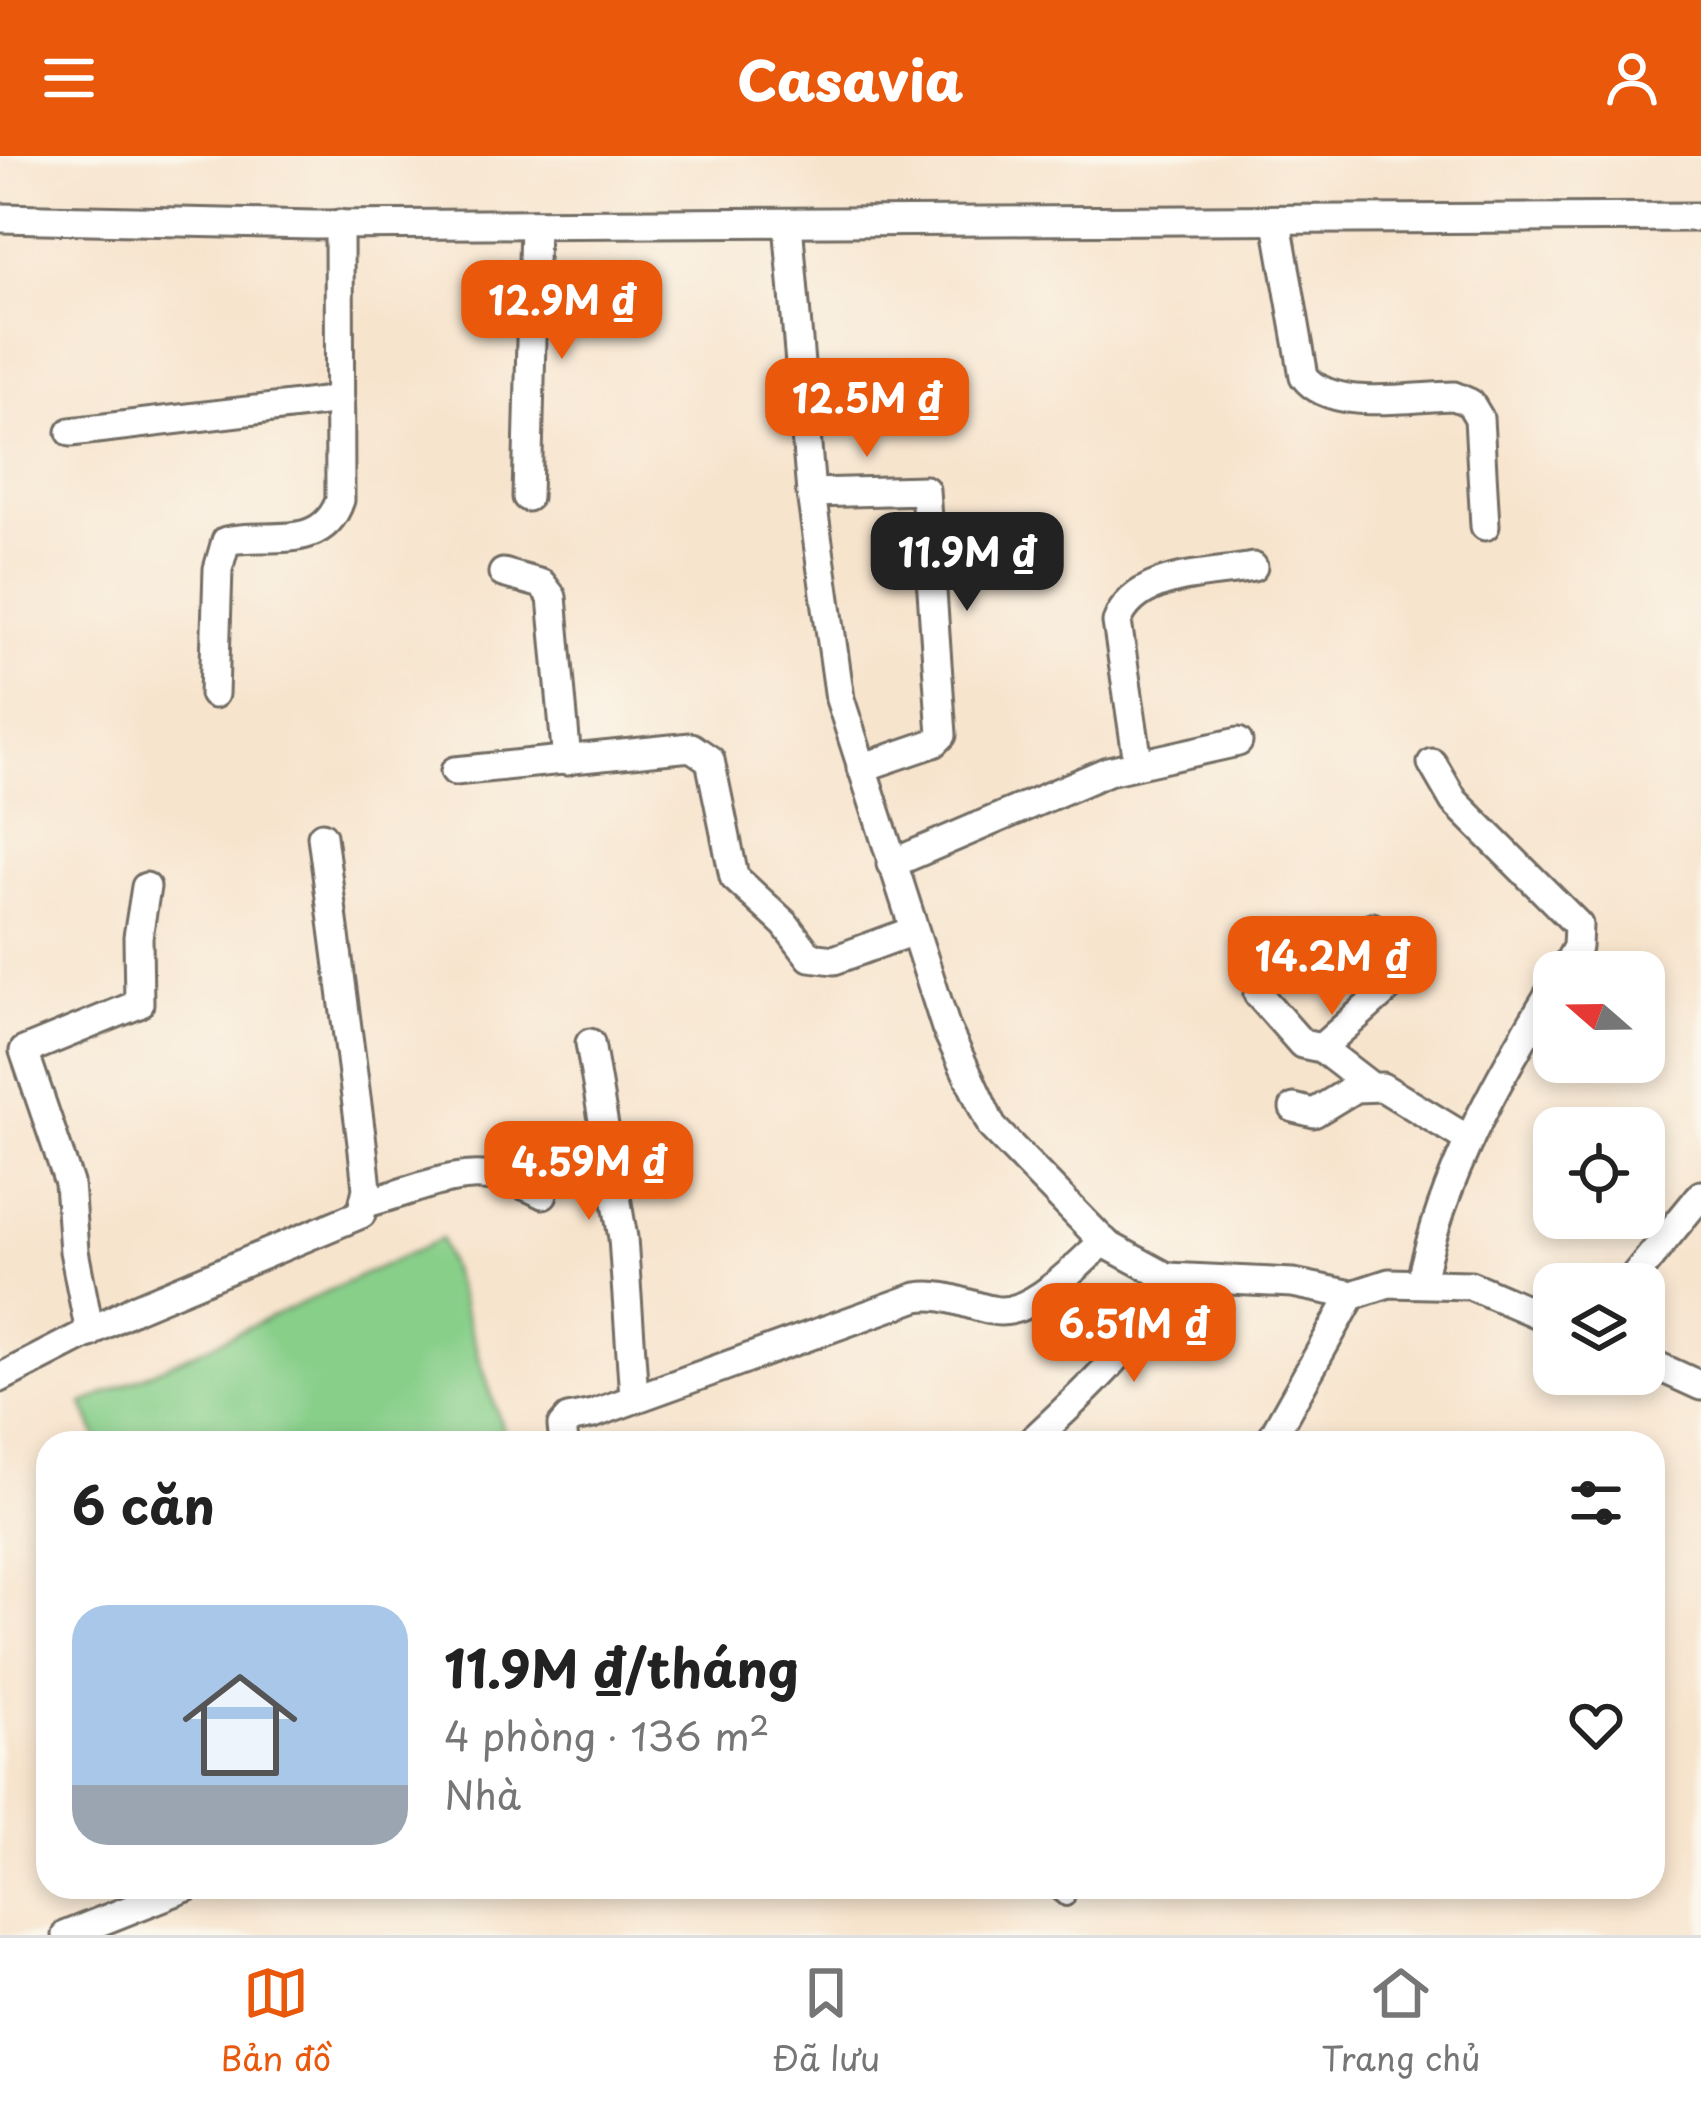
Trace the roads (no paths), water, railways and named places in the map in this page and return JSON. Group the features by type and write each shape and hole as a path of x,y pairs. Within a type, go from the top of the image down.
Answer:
{"street":[{"path":"0,218 534,224 1701,218"},
{"path":"1277,221 1304,376 1314,389 1334,397 1454,396 1470,403 1479,418 1485,526"},
{"path":"788,223 811,493 840,699 946,1028 992,1127 1104,1241 1170,1277 1293,1283 1352,1295 1389,1283 1470,1285 1533,1312"},
{"path":"214,694 221,549 233,538 280,542 335,515 339,224"},
{"path":"527,497 534,224"},
{"path":"71,432 340,400"},
{"path":"811,493 925,490 942,735 934,743 861,768"},
{"path":"1138,762 1117,622 1123,606 1140,588 1253,568"},
{"path":"503,573 542,584 552,597 567,761"},
{"path":"891,864 1138,762 1238,742"},
{"path":"455,771 664,748 700,750 716,779 723,838 734,877 784,924 810,957 834,960 913,931"},
{"path":"1432,763 1454,801 1577,925 1575,951"},
{"path":"0,1378 136,1308 361,1214 366,1203 322,836"},
{"path":"90,1333 74,1251 69,1183 24,1051 139,1004 138,937 146,887"},
{"path":"1321,1048 1402,976 1404,967 1372,927"},
{"path":"1258,994 1302,1044 1321,1048 1369,1085"},
{"path":"1421,1281 1431,1232 1469,1140 1533,1024"},
{"path":"590,1043 623,1238 634,1397"},
{"path":"1294,1108 1324,1110 1355,1088 1382,1087 1469,1140"},
{"path":"366,1203 471,1175 509,1176 543,1194"},
{"path":"1645,1263 1701,1196"},
{"path":"563,1431 568,1419 917,1297 933,1294 998,1312 1011,1310 1052,1286 1104,1241"},
{"path":"1045,1431 1077,1405 1155,1310 1170,1277"},
{"path":"1276,1431 1352,1295"},
{"path":"1665,1370 1701,1386"},
{"path":"66,1935 158,1899"}]}
